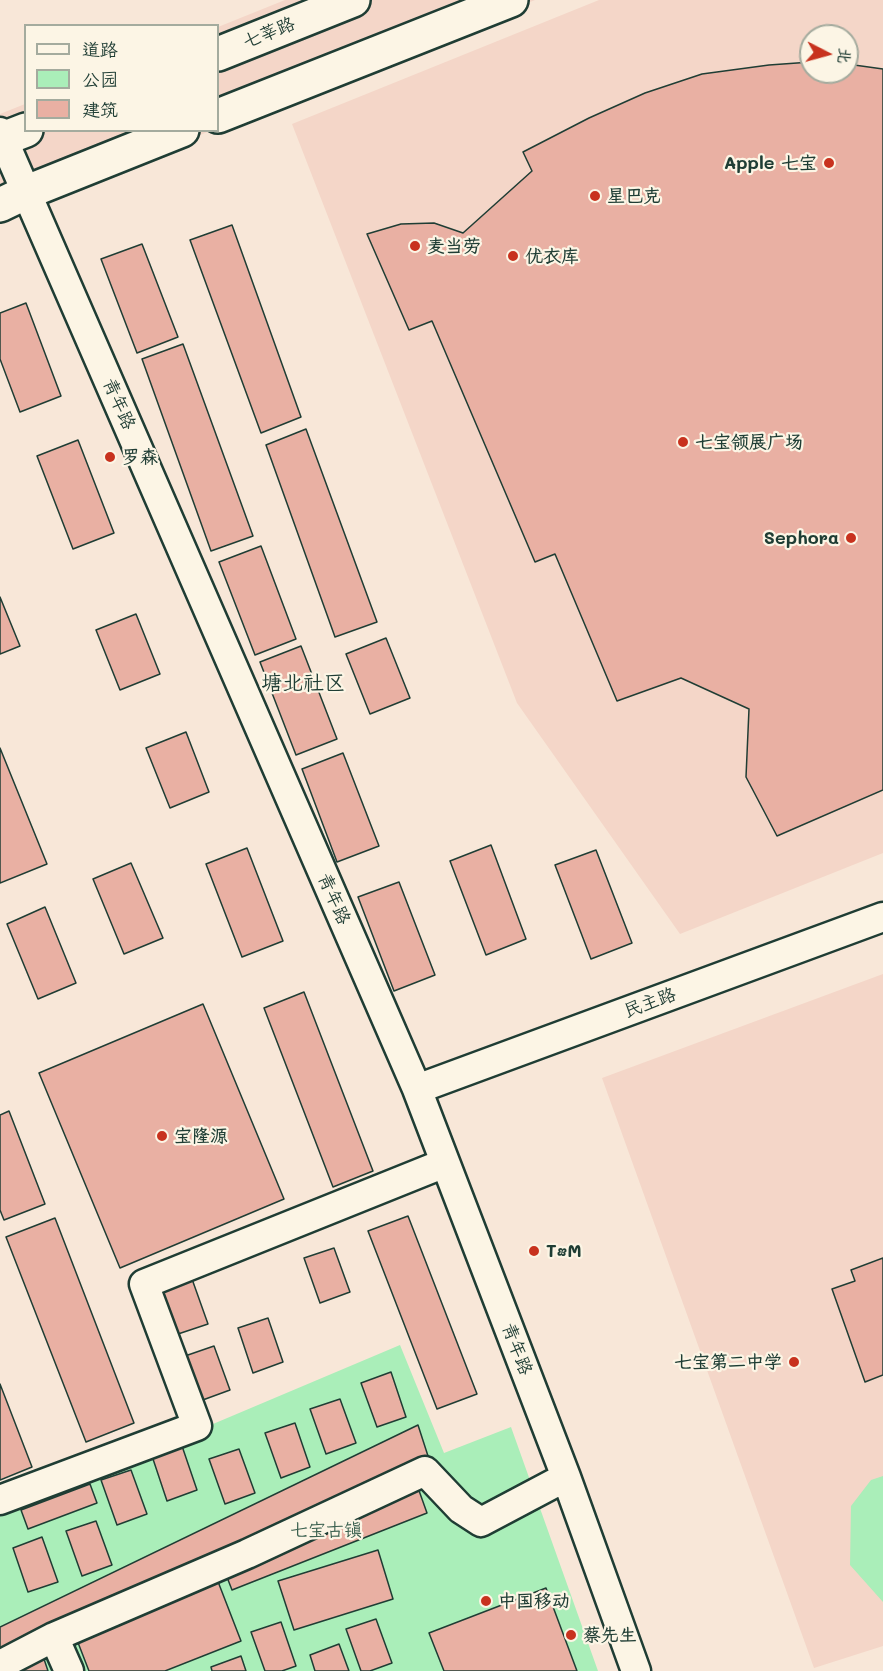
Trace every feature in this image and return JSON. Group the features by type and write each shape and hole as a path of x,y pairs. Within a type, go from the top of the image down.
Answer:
{"main road":[{"name":"七莘路","path":"219,54 354,0"},
{"path":"219,116 511,0"},
{"path":"13,198 177,132"}],"street":[{"name":"青年路","path":"7,135 13,198 417,1089 566,1477 636,1671"},
{"name":"民主路","path":"417,1089 883,917"},
{"path":"0,1500 197,1426 144,1284 445,1162"},
{"path":"0,1665 54,1637 247,1554 425,1471 461,1509 482,1522 566,1477"},
{"path":"54,1637 69,1671"}],"shaded area":[{"path":"285,0 535,0 219,127 219,27"},
{"name":"七宝领展广场","path":"599,0 883,0 883,853 680,934 517,703 292,124"},
{"path":"24,104 24,132 207,132 9,211 0,189 0,114"},
{"name":"七宝第二中学","path":"883,974 883,1646 814,1668 602,1078"}],"green space":[{"name":"七宝古镇","path":"400,1345 444,1453 511,1427 598,1671 0,1671 0,1514"},
{"path":"883,1476 883,1602 850,1565 851,1506 871,1480"}],"building":[{"name":"七宝领展广场","path":"799,63 799,84 859,84 859,66 883,69 883,790 777,836 746,777 749,709 681,678 617,701 555,554 535,562 432,321 409,330 367,234 401,224 434,223 463,233 532,171 523,152 589,118 645,93 702,74"},
{"path":"232,225 301,417 261,433 190,240"},
{"path":"142,244 178,337 137,353 101,259"},
{"path":"26,303 61,396 20,412 0,359 0,313"},
{"path":"183,344 253,536 211,551 142,359"},
{"path":"306,429 377,622 335,637 266,445"},
{"path":"78,440 114,533 73,549 37,456"},
{"path":"261,546 296,639 255,655 219,562"},
{"path":"0,597 20,646 0,654"},
{"path":"136,614 160,674 120,690 96,630"},
{"path":"386,638 410,698 370,714 346,654"},
{"path":"301,646 337,739 296,755 260,662"},
{"path":"186,732 209,792 170,808 146,748"},
{"path":"0,748 47,864 0,883"},
{"path":"343,753 379,846 337,862 302,769"},
{"path":"491,845 526,939 486,955 450,861"},
{"path":"247,848 283,941 242,957 206,864"},
{"path":"596,850 632,943 591,959 555,865"},
{"path":"131,863 163,938 124,954 93,879"},
{"path":"399,882 435,975 394,991 358,897"},
{"path":"45,907 76,983 38,999 7,924"},
{"path":"304,992 373,1171 333,1187 264,1008"},
{"name":"宝隆源","path":"203,1004 284,1199 120,1268 39,1073"},
{"path":"9,1111 45,1204 4,1220 0,1210 0,1115"},
{"path":"408,1216 477,1394 437,1409 368,1231"},
{"path":"55,1218 134,1423 86,1442 6,1237"},
{"path":"334,1248 350,1292 320,1303 304,1258"},
{"path":"883,1258 883,1375 865,1382 832,1289 855,1281 851,1270"},
{"path":"192,1279 208,1324 178,1334 162,1290"},
{"path":"268,1318 283,1362 253,1373 238,1328"},
{"path":"214,1346 230,1390 200,1401 185,1356"},
{"path":"391,1372 406,1417 377,1427 361,1383"},
{"path":"0,1384 32,1467 0,1480"},
{"path":"340,1399 356,1443 326,1454 310,1409"},
{"path":"295,1423 310,1467 281,1478 265,1433"},
{"path":"418,1425 428,1456 0,1658 0,1627"},
{"path":"182,1446 197,1490 167,1501 152,1456"},
{"path":"239,1449 255,1493 225,1504 209,1459"},
{"path":"131,1470 147,1514 117,1525 101,1480"},
{"path":"90,1484 97,1503 28,1529 21,1510"},
{"path":"417,1485 427,1513 232,1590 225,1572"},
{"path":"96,1521 112,1565 82,1576 66,1531"},
{"path":"42,1537 58,1582 28,1592 13,1548"},
{"path":"378,1550 393,1599 294,1630 278,1581"},
{"path":"217,1579 241,1641 165,1671 89,1671 77,1640"},
{"path":"546,1588 577,1671 444,1671 429,1633"},
{"path":"376,1619 392,1663 370,1671 361,1671 346,1629"},
{"path":"281,1622 296,1666 282,1671 265,1671 251,1632"},
{"path":"339,1644 349,1671 315,1671 310,1655"},
{"path":"241,1656 246,1671 212,1671 211,1667"},
{"path":"44,1659 48,1671 19,1671"}],"place":[{"name":"Apple 七宝","path":"829,163"},
{"name":"星巴克","path":"595,196"},
{"name":"麦当劳","path":"415,246"},
{"name":"优衣库","path":"513,256"},
{"name":"七宝领展广场","path":"683,442"},
{"name":"罗森","path":"110,457"},
{"name":"Sephora","path":"851,538"},
{"name":"宝隆源","path":"162,1136"},
{"name":"T•M","path":"534,1251"},
{"name":"七宝第二中学","path":"794,1362"},
{"name":"中国移动","path":"486,1601"},
{"name":"蔡先生","path":"571,1635"}],"district":[{"name":"塘北社区","path":"303,684"}]}
